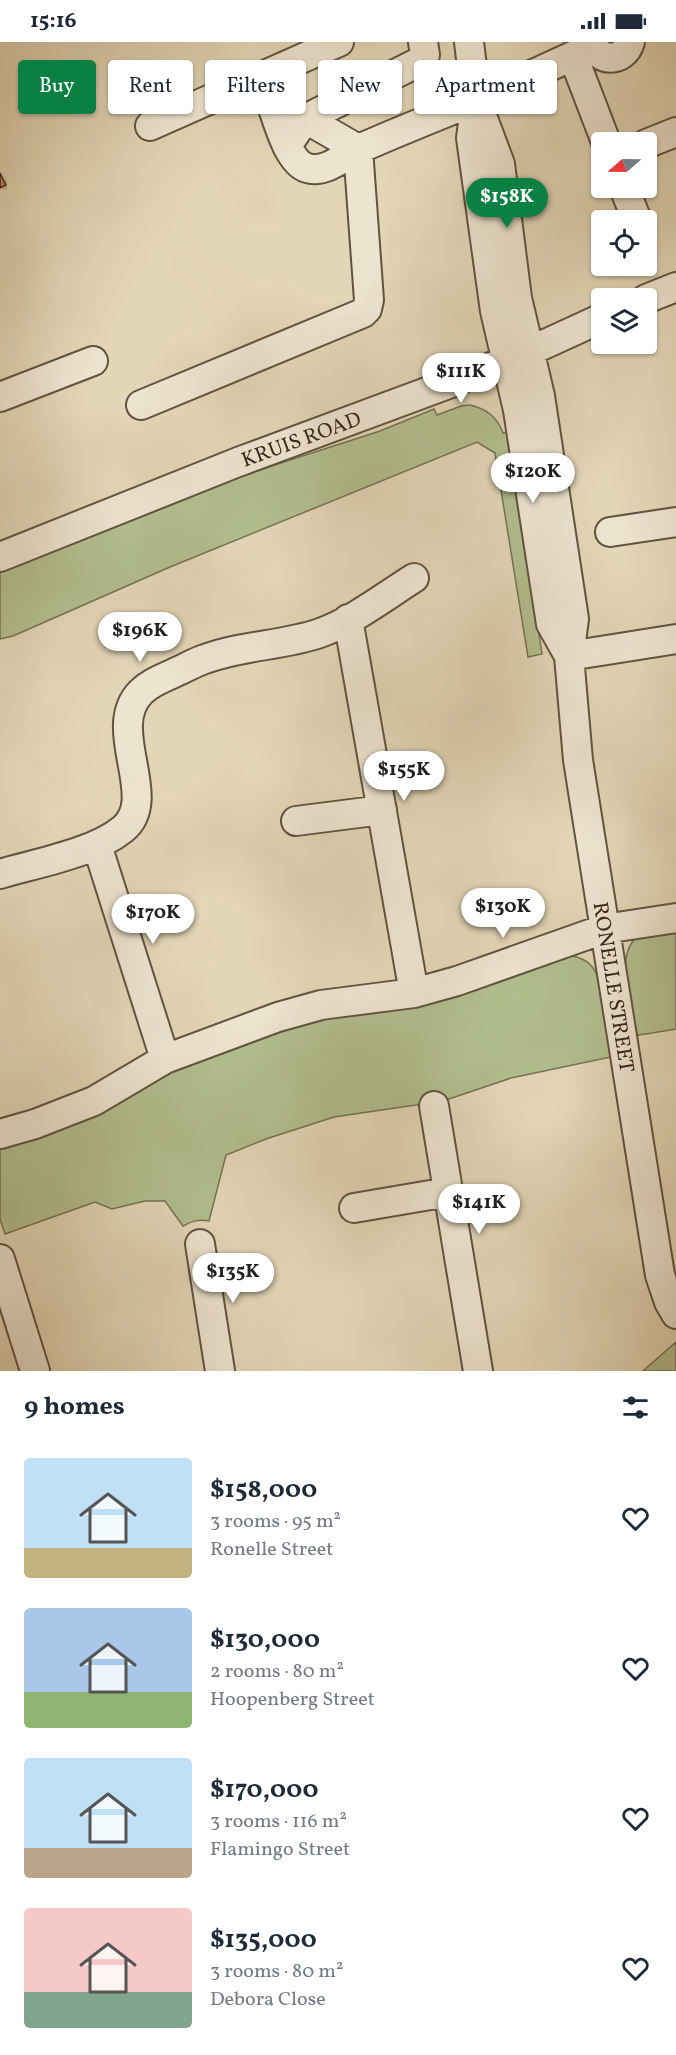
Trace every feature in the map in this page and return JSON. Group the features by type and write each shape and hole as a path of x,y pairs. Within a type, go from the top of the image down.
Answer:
{"street":[{"path":"306,62 339,42"},
{"path":"287,146 305,119 421,61 425,55 423,42"},
{"name":"RONELLE STREET","path":"469,42 471,60"},
{"path":"586,48 601,56 614,58 625,52 630,42"},
{"path":"557,62 586,48"},
{"path":"586,48 604,132"},
{"path":"150,126 205,107"},
{"path":"275,114 287,146 300,165 316,169 327,167 358,149 442,114"},
{"path":"299,114 358,149"},
{"name":"RONELLE STREET","path":"481,114 500,164 517,298 518,356 540,396 574,619 569,656 578,760 660,1275 669,1302 676,1314"},
{"path":"657,140 676,132"},
{"path":"141,405 363,313 367,309 369,300 358,149"},
{"path":"657,294 676,286"},
{"name":"KRUIS ROAD","path":"0,557 229,466 374,413 518,356 591,323"},
{"path":"0,397 93,361"},
{"path":"610,532 676,522"},
{"path":"0,874 97,845 124,828 132,818 137,805 128,718 134,700 154,682 206,658 300,639 322,632 348,619 414,578"},
{"path":"348,619 414,993"},
{"path":"569,656 676,639"},
{"path":"296,821 382,810"},
{"path":"97,845 165,1059"},
{"path":"0,1134 35,1124 94,1101 165,1059 278,1017 321,1005 414,993 457,981 604,929 676,918"},
{"path":"434,1106 478,1371"},
{"path":"354,1208 448,1192"},
{"path":"200,1244 219,1371"},
{"path":"0,1259 35,1371"}],"green space":[{"path":"470,405 491,414 503,433 509,432 542,654 528,657 495,453 477,442 170,567 13,636 0,639 0,570 253,472 380,431 434,409 437,415"},
{"path":"676,927 676,1029 634,1036 627,998 625,968 631,944 639,936"},
{"path":"563,955 575,956 584,960 591,965 599,980 611,1057 511,1078 443,1101 334,1117 266,1139 226,1155 209,1221 196,1221 183,1226 165,1201 145,1201 112,1209 95,1202 5,1234 0,1219 0,1147 165,1070 310,1017"},
{"path":"676,1342 676,1371 643,1371"}],"building":[{"path":"0,173 6,185 0,188"}]}
